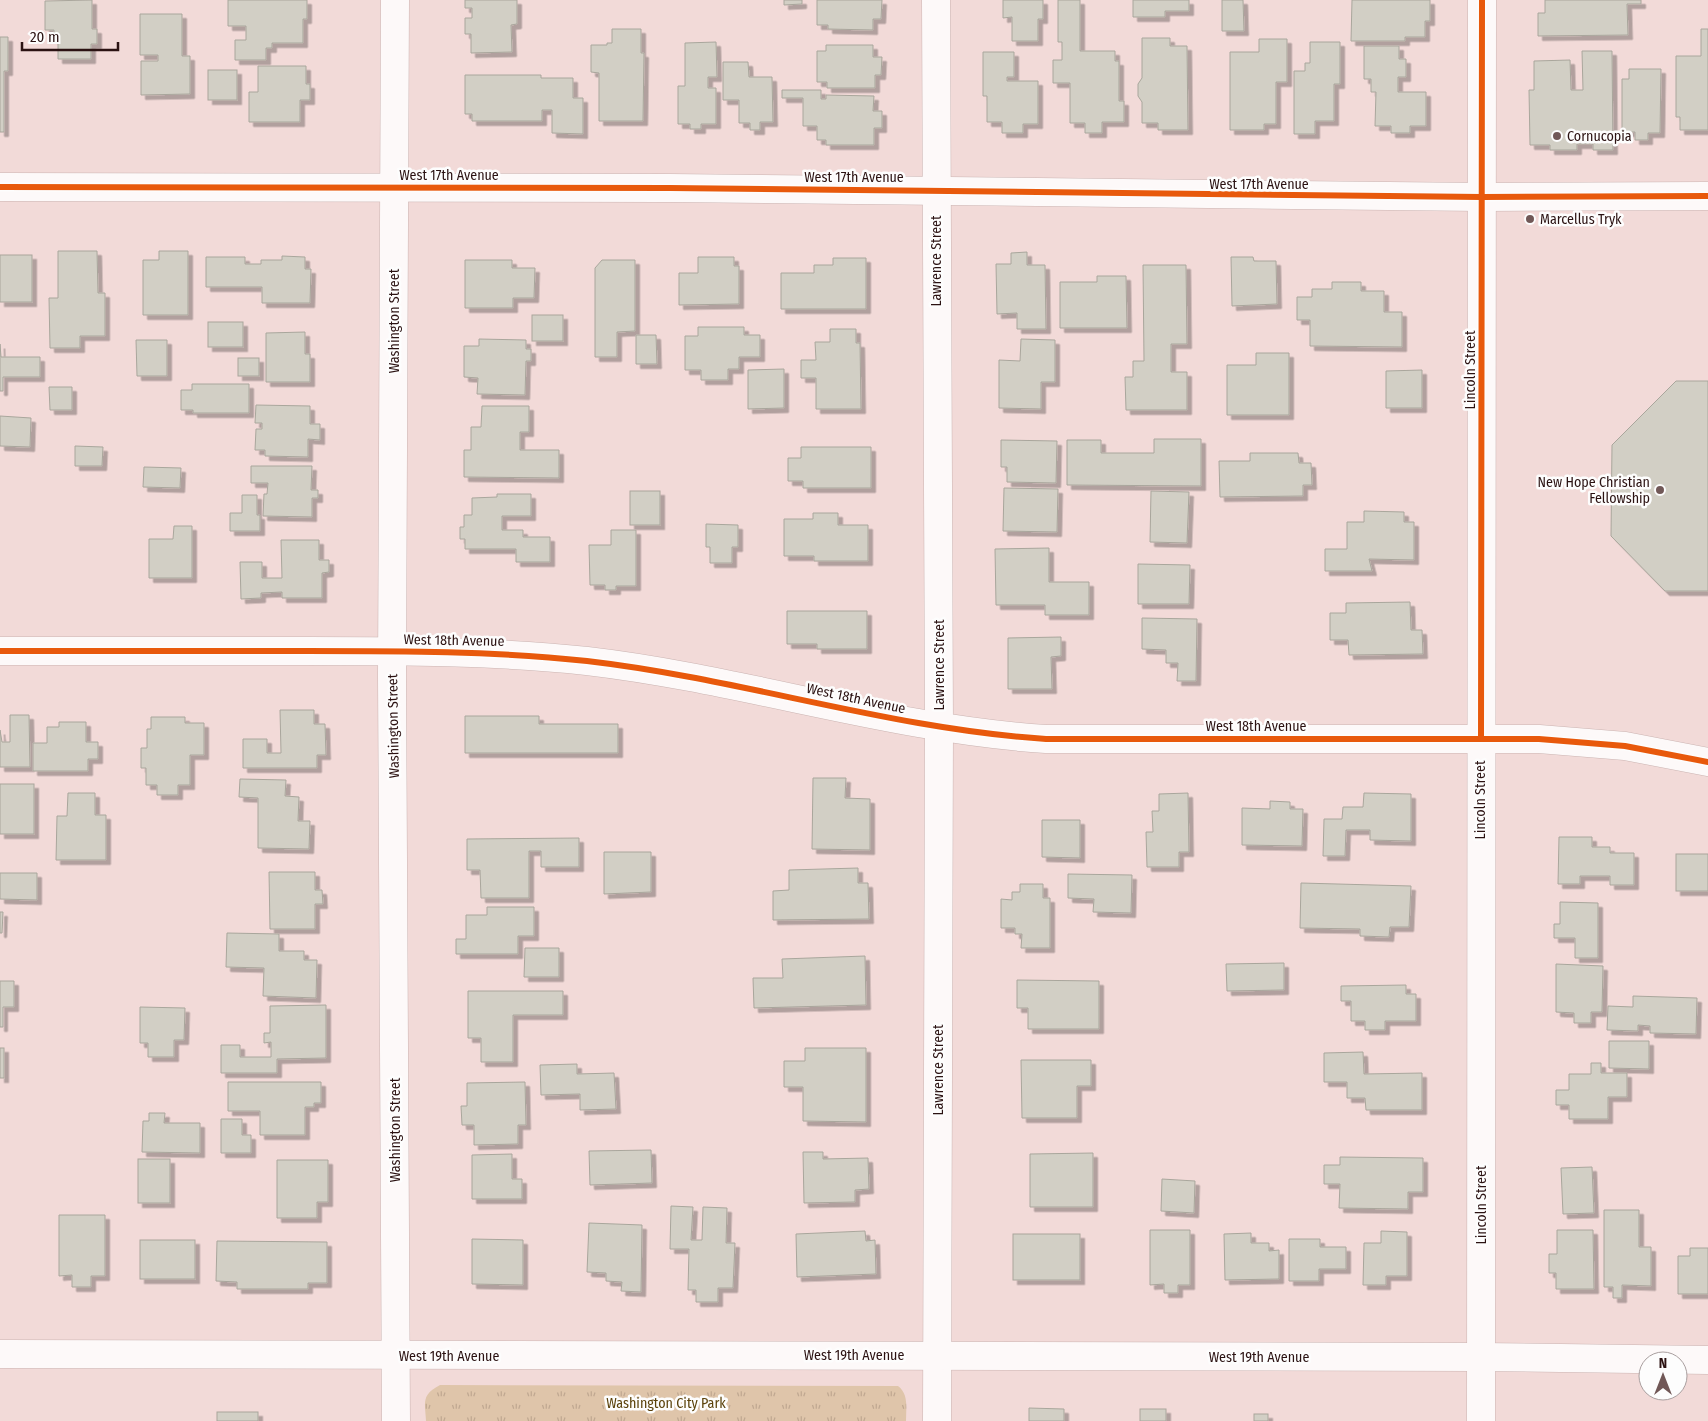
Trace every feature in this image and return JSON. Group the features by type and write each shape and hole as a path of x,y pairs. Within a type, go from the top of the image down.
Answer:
{"street":[{"name":"Washington Street","path":"395,0 392,651 396,1421"},
{"name":"Lawrence Street","path":"936,0 939,728 937,1421"},
{"name":"Lincoln Street","path":"1481,1421 1482,0"},
{"name":"West 17th Avenue","path":"0,187 936,190 1209,196 1708,196"},
{"name":"West 18th Avenue","path":"0,651 392,651 519,654 599,663 722,682 939,728 993,736 1046,739 1481,739 1579,741 1625,746 1708,762"},
{"name":"West 19th Avenue","path":"0,1354 397,1356 937,1355 1208,1358 1481,1356 1708,1360"}],"green space":[{"name":"Washington City Park","path":"440,1385 898,1386 902,1389 905,1397 906,1421 426,1421 425,1404 427,1396"}],"building":[{"path":"92,0 92,29 97,29 97,44 91,44 91,59 58,59 58,41 54,41 54,30 45,30 45,1"},
{"path":"228,0 307,0 307,19 303,19 303,43 272,43 272,48 266,48 266,60 235,60 235,40 246,40 246,26 228,26"},
{"path":"465,0 517,0 517,24 511,25 512,52 471,53 471,34 465,34 465,18 472,18 472,8 465,8"},
{"path":"784,0 802,0 802,4 784,5"},
{"path":"817,0 882,0 881,19 873,19 873,30 828,29 828,25 817,25"},
{"path":"1003,0 1043,0 1043,19 1038,19 1038,41 1012,41 1012,17 1003,18"},
{"path":"1058,0 1080,0 1080,51 1115,51 1115,61 1119,61 1119,101 1124,101 1124,122 1102,122 1102,133 1085,133 1085,123 1070,123 1070,83 1053,83 1053,60 1062,60 1062,42 1058,42"},
{"path":"1133,0 1189,0 1189,11 1165,11 1165,17 1133,17"},
{"path":"1222,0 1243,0 1244,31 1222,31"},
{"path":"1352,0 1430,0 1430,21 1425,21 1425,37 1405,37 1405,41 1351,41"},
{"path":"1545,0 1641,0 1641,4 1627,4 1628,35 1538,36 1538,13 1545,13"},
{"path":"140,14 182,14 182,56 190,56 190,94 141,95 141,61 158,61 158,55 140,55"},
{"path":"612,29 641,29 641,53 644,53 643,121 599,121 599,73 591,72 591,45 607,45 607,43 612,43"},
{"path":"1701,29 1708,29 1708,130 1680,130 1680,117 1676,117 1676,56 1701,56"},
{"path":"0,37 8,37 8,71 4,71 4,132 0,132"},
{"path":"1142,38 1170,38 1170,46 1187,46 1188,130 1158,130 1158,123 1142,123 1142,102 1138,96 1138,84 1142,78"},
{"path":"1259,39 1287,39 1287,82 1276,82 1276,124 1264,124 1264,130 1230,130 1230,52 1259,52"},
{"path":"716,42 717,77 708,77 708,88 716,88 716,124 701,124 701,129 690,129 690,124 678,124 678,86 685,86 685,43"},
{"path":"1310,42 1340,42 1340,84 1334,84 1334,121 1315,121 1315,134 1294,134 1294,71 1305,71 1305,63 1310,63"},
{"path":"826,45 873,45 873,57 882,57 881,75 875,75 875,88 827,88 827,82 817,82 817,51 826,51"},
{"path":"1364,46 1399,46 1399,59 1406,59 1406,77 1398,77 1398,92 1426,92 1426,126 1410,126 1410,133 1391,133 1391,126 1375,126 1376,92 1371,92 1371,79 1364,79"},
{"path":"1582,51 1612,51 1613,150 1593,150 1593,144 1577,144 1577,150 1550,150 1550,145 1530,145 1529,90 1534,90 1534,61 1570,60 1571,90 1583,90"},
{"path":"983,52 1014,52 1014,77 1007,77 1007,81 1038,81 1038,124 1023,124 1023,133 1002,133 1002,122 987,122 987,96 983,96"},
{"path":"723,62 748,62 749,77 772,77 773,122 760,122 760,130 750,130 750,123 739,123 739,100 723,100"},
{"path":"258,66 306,66 306,84 310,84 310,100 300,100 300,122 249,122 249,92 258,92"},
{"path":"1629,69 1661,69 1660,133 1648,133 1648,140 1635,140 1635,132 1622,132 1622,79 1629,79"},
{"path":"208,70 237,70 237,100 208,100"},
{"path":"465,75 541,75 541,78 573,78 573,98 583,98 583,134 552,133 552,110 542,110 542,121 472,121 472,114 465,114"},
{"path":"782,90 821,90 821,99 826,99 826,95 874,96 873,111 882,111 882,128 874,128 874,145 826,145 826,140 817,140 817,126 803,126 803,98 782,98"},
{"path":"58,251 97,251 98,293 105,293 105,336 80,336 80,348 50,348 49,298 58,298"},
{"path":"159,251 188,251 188,315 143,315 143,260 159,260"},
{"path":"1027,252 1027,265 1045,265 1046,329 1017,329 1017,313 997,314 996,264 1011,264 1011,253"},
{"path":"0,255 32,255 32,302 0,302"},
{"path":"282,256 305,257 305,269 311,269 310,303 262,303 262,287 206,287 206,257 245,257 245,264 261,264 261,260 282,260"},
{"path":"698,257 734,257 734,266 739,266 739,304 679,305 679,273 698,273"},
{"path":"1231,257 1253,257 1254,261 1276,261 1277,304 1232,306"},
{"path":"833,258 866,258 866,309 781,309 781,273 814,273 814,265 833,265"},
{"path":"465,260 512,260 512,268 535,268 534,298 513,298 513,308 465,308"},
{"path":"602,260 635,260 635,331 617,332 617,357 595,357 595,268"},
{"path":"1143,265 1186,265 1187,344 1171,344 1171,372 1187,372 1187,410 1126,410 1125,377 1133,377 1133,361 1144,361"},
{"path":"1097,276 1126,276 1127,328 1060,328 1060,282 1097,282"},
{"path":"1332,282 1361,282 1361,291 1384,291 1384,312 1402,312 1402,347 1310,346 1310,320 1297,320 1297,297 1312,297 1312,289 1332,289"},
{"path":"532,315 563,315 563,341 532,341"},
{"path":"208,322 243,322 243,347 208,347"},
{"path":"698,327 744,327 744,335 760,335 760,357 739,357 739,369 728,369 728,380 701,380 701,370 685,370 685,336 698,336"},
{"path":"830,329 856,329 856,343 860,343 861,409 816,409 816,378 801,378 801,360 816,360 815,342 830,342"},
{"path":"305,332 305,354 310,354 310,382 266,382 266,333"},
{"path":"636,335 656,335 657,364 636,364"},
{"path":"479,339 526,340 526,349 531,349 531,361 526,361 525,395 477,394 478,378 464,377 464,346 479,346"},
{"path":"1021,339 1055,340 1055,382 1041,382 1041,409 999,408 999,360 1020,361"},
{"path":"136,340 167,340 167,376 137,376"},
{"path":"0,344 1,357 40,357 40,377 3,377 3,391 0,391"},
{"path":"1256,353 1289,353 1289,415 1227,415 1227,365 1256,365"},
{"path":"238,358 259,358 259,376 238,376"},
{"path":"784,369 784,408 748,409 748,370"},
{"path":"1422,370 1422,408 1386,408 1386,371"},
{"name":"New Hope Christian Fellowship","path":"1676,381 1708,381 1708,591 1665,591 1611,536 1612,445"},
{"path":"192,384 249,384 249,413 193,413 193,410 181,410 181,390 192,390"},
{"path":"49,387 72,387 72,410 50,410"},
{"path":"256,405 310,406 310,424 320,424 320,440 308,439 308,457 265,456 265,450 255,450 256,429 262,429 262,423 255,423"},
{"path":"482,406 529,406 529,432 520,432 520,450 559,450 559,478 464,477 464,450 471,450 471,427 481,427"},
{"path":"0,416 31,418 30,447 0,446"},
{"path":"1154,439 1201,439 1201,486 1067,485 1067,440 1101,440 1101,453 1154,453"},
{"path":"1001,440 1057,441 1056,483 1007,482 1007,467 1001,467"},
{"path":"75,446 103,447 102,466 75,466"},
{"path":"801,447 871,447 871,488 803,488 803,481 788,481 788,458 801,458"},
{"path":"1250,453 1298,453 1299,463 1311,463 1312,485 1303,485 1303,496 1220,497 1219,461 1250,461"},
{"path":"251,466 312,466 311,490 318,490 318,498 312,498 312,517 263,516 264,494 267,494 268,483 251,483"},
{"path":"144,467 181,468 180,488 143,487"},
{"path":"1004,488 1058,489 1057,532 1003,531"},
{"path":"630,491 660,491 660,525 630,525"},
{"path":"1151,491 1189,492 1187,543 1150,542"},
{"path":"497,494 531,494 531,516 502,516 502,530 523,530 523,537 550,537 550,562 516,562 516,549 465,549 465,539 460,539 460,527 464,527 464,515 472,515 472,498 497,497"},
{"path":"242,495 257,495 257,515 260,515 260,531 230,531 230,513 242,513"},
{"path":"1364,511 1404,512 1404,522 1414,522 1414,560 1369,559 1372,571 1325,571 1325,549 1347,549 1347,522 1364,522"},
{"path":"813,513 838,513 838,525 868,525 868,561 814,561 814,556 784,556 784,519 813,519"},
{"path":"706,524 738,525 738,547 732,547 732,563 710,563 710,547 706,547"},
{"path":"174,526 192,526 192,578 149,578 149,539 173,539"},
{"path":"611,530 636,530 636,586 616,586 616,590 605,590 605,585 590,585 589,545 611,545"},
{"path":"281,540 319,540 319,560 329,560 329,572 322,573 322,598 282,598 282,592 261,593 261,598 241,599 240,562 262,562 262,578 282,578"},
{"path":"1049,548 1049,582 1089,582 1089,615 1045,615 1045,605 996,605 995,549"},
{"path":"1138,564 1190,565 1189,604 1138,604"},
{"path":"1410,602 1411,630 1422,630 1423,654 1349,655 1348,640 1330,640 1330,613 1346,613 1346,603"},
{"path":"787,611 867,611 867,649 817,649 817,644 787,644"},
{"path":"1142,618 1197,619 1196,681 1177,681 1178,663 1166,663 1166,650 1142,649"},
{"path":"1061,637 1061,656 1051,657 1052,689 1008,689 1008,638"},
{"path":"280,710 314,710 314,724 325,724 326,755 317,755 317,768 243,768 243,739 267,739 267,753 281,753"},
{"path":"10,715 29,715 30,767 0,767 0,730 2,742 10,742"},
{"path":"465,716 539,716 539,724 618,724 618,753 465,753"},
{"path":"151,717 185,717 185,723 204,723 204,755 190,755 190,785 178,785 178,795 157,795 157,785 146,785 146,768 141,768 141,748 147,748 147,729 151,729"},
{"path":"59,722 86,722 86,742 98,742 98,759 88,759 88,771 33,771 33,743 47,743 47,727 59,727"},
{"path":"813,778 846,778 845,798 870,799 870,850 812,849"},
{"path":"240,779 286,780 285,796 299,797 298,821 310,821 309,849 258,848 258,798 239,797"},
{"path":"0,784 34,784 34,834 0,834"},
{"path":"68,793 95,793 95,815 106,815 106,860 56,860 57,816 67,816"},
{"path":"1188,793 1189,852 1179,852 1179,867 1147,867 1146,832 1153,832 1152,811 1159,811 1159,794"},
{"path":"1364,793 1411,794 1411,841 1370,840 1370,830 1346,830 1345,856 1323,856 1324,819 1342,819 1343,807 1363,807"},
{"path":"1270,801 1290,802 1290,809 1303,809 1302,846 1242,845 1242,808 1270,809"},
{"path":"1042,820 1080,820 1080,858 1042,857"},
{"path":"1559,837 1592,837 1592,847 1610,847 1610,853 1634,853 1634,885 1610,885 1610,876 1580,876 1580,884 1558,884"},
{"path":"579,838 579,867 541,867 541,851 529,851 529,898 481,898 480,870 467,870 467,839"},
{"path":"604,852 651,852 651,892 604,894"},
{"path":"1676,854 1708,854 1708,891 1676,891"},
{"path":"858,868 858,883 868,883 869,919 773,920 773,891 789,890 789,870"},
{"path":"269,872 315,872 315,890 322,890 323,904 315,904 315,929 270,929"},
{"path":"0,873 37,873 37,900 0,899"},
{"path":"1068,874 1132,875 1131,913 1093,912 1094,899 1068,898"},
{"path":"1301,883 1411,886 1409,927 1390,927 1389,937 1360,936 1360,929 1300,928"},
{"path":"1020,884 1043,884 1043,898 1050,898 1050,948 1021,948 1022,934 1015,934 1015,928 1001,928 1001,899 1012,900 1012,892 1020,892"},
{"path":"1560,902 1598,903 1598,958 1575,958 1575,938 1554,938 1554,924 1560,924"},
{"path":"487,907 534,907 534,936 518,936 518,954 456,954 456,939 466,939 466,915 487,915"},
{"path":"0,912 3,912 2,933 0,933"},
{"path":"227,933 279,934 279,951 304,951 304,960 317,960 316,998 263,996 264,968 226,967"},
{"path":"525,948 559,948 559,977 524,977"},
{"path":"865,956 866,1005 754,1008 753,978 783,978 782,959"},
{"path":"1284,963 1284,990 1227,991 1226,964"},
{"path":"1556,964 1603,966 1602,1012 1591,1012 1591,1023 1574,1023 1574,1013 1556,1012"},
{"path":"1017,980 1099,981 1099,1029 1028,1029 1028,1008 1017,1008"},
{"path":"0,981 14,981 14,1007 3,1007 3,1027 0,1027"},
{"path":"1406,985 1406,994 1416,994 1416,1021 1385,1021 1385,1030 1365,1030 1365,1021 1351,1021 1351,1001 1341,1001 1341,986"},
{"path":"468,991 563,991 563,1015 513,1015 513,1062 481,1062 481,1038 468,1038"},
{"path":"1633,996 1697,998 1696,1034 1650,1033 1650,1026 1638,1025 1638,1031 1607,1030 1608,1006 1633,1007"},
{"path":"326,1005 326,1058 277,1059 277,1073 221,1073 221,1045 240,1045 240,1057 271,1057 271,1042 264,1043 264,1033 270,1033 270,1006"},
{"path":"140,1007 185,1008 184,1040 174,1040 174,1057 148,1057 148,1043 140,1043"},
{"path":"1609,1041 1649,1041 1649,1069 1609,1068"},
{"path":"0,1048 4,1048 4,1078 0,1078"},
{"path":"805,1048 866,1048 866,1122 803,1121 803,1087 784,1087 784,1061 805,1061"},
{"path":"1363,1052 1364,1074 1422,1073 1422,1110 1366,1110 1365,1098 1347,1098 1347,1082 1324,1082 1324,1053"},
{"path":"1021,1060 1091,1060 1091,1086 1077,1086 1077,1118 1022,1118"},
{"path":"1591,1063 1601,1063 1601,1073 1627,1073 1627,1097 1608,1097 1608,1119 1569,1119 1569,1105 1556,1105 1556,1090 1569,1090 1569,1074 1591,1074"},
{"path":"577,1064 577,1074 614,1073 616,1109 580,1110 580,1094 541,1095 540,1065"},
{"path":"228,1082 321,1082 321,1103 314,1103 314,1107 305,1107 305,1135 260,1135 260,1111 228,1111"},
{"path":"525,1082 526,1125 518,1125 518,1144 474,1145 474,1125 462,1125 461,1106 467,1106 467,1083"},
{"path":"149,1113 165,1113 164,1123 200,1123 200,1153 142,1152 143,1121 149,1121"},
{"path":"221,1119 242,1119 242,1135 251,1135 251,1153 221,1153"},
{"path":"651,1150 652,1183 590,1185 589,1151"},
{"path":"803,1152 823,1152 823,1159 868,1158 869,1189 855,1190 855,1202 804,1203"},
{"path":"1093,1153 1093,1207 1030,1207 1030,1154"},
{"path":"512,1154 512,1179 522,1179 522,1199 472,1199 472,1155"},
{"path":"1340,1157 1423,1158 1423,1192 1408,1192 1408,1209 1339,1208 1340,1184 1324,1184 1324,1165 1340,1165"},
{"path":"138,1159 170,1159 170,1203 138,1203"},
{"path":"277,1160 328,1160 328,1202 317,1202 317,1218 277,1218"},
{"path":"1592,1167 1594,1213 1563,1214 1561,1168"},
{"path":"1162,1179 1195,1181 1194,1213 1161,1211"},
{"path":"671,1206 693,1207 691,1240 702,1240 703,1207 727,1208 726,1243 735,1243 733,1288 718,1288 718,1302 696,1302 696,1290 688,1290 689,1249 670,1249"},
{"path":"1604,1210 1639,1210 1639,1247 1651,1247 1651,1286 1622,1285 1622,1298 1613,1298 1613,1287 1604,1287"},
{"path":"59,1215 105,1215 105,1276 91,1276 91,1287 72,1287 72,1275 59,1276"},
{"path":"589,1223 642,1225 641,1292 621,1291 622,1282 606,1281 606,1273 587,1272"},
{"path":"1150,1230 1190,1230 1190,1285 1178,1285 1178,1293 1164,1293 1164,1284 1150,1285"},
{"path":"1557,1230 1593,1230 1594,1289 1556,1289 1556,1273 1549,1273 1549,1254 1557,1254"},
{"path":"865,1231 866,1241 875,1240 876,1274 797,1277 796,1234"},
{"path":"1381,1231 1407,1232 1407,1276 1386,1276 1386,1285 1363,1285 1364,1243 1381,1243"},
{"path":"1251,1233 1251,1243 1269,1243 1269,1251 1279,1250 1279,1279 1225,1280 1224,1234"},
{"path":"1013,1234 1080,1234 1080,1280 1013,1280"},
{"path":"472,1239 523,1240 523,1285 472,1284"},
{"path":"1289,1239 1320,1239 1320,1247 1346,1247 1346,1269 1319,1269 1319,1281 1289,1281"},
{"path":"140,1240 195,1240 195,1279 140,1279"},
{"path":"217,1241 327,1242 327,1283 308,1283 308,1289 237,1289 237,1282 216,1281"},
{"path":"1690,1248 1708,1248 1708,1294 1678,1294 1678,1256 1690,1256"},
{"path":"1029,1408 1064,1409 1064,1421 1029,1421"},
{"path":"1140,1409 1166,1409 1166,1421 1140,1421"},
{"path":"217,1412 258,1412 258,1421 217,1421"},
{"path":"1254,1414 1268,1414 1268,1421 1254,1421"}],"cycle path":[{"path":"1481,739 1482,0"},
{"path":"0,187 670,188 1482,197 1708,196"},
{"path":"0,651 377,651 517,655 587,661 645,669 874,715 988,734 1046,739 1539,739 1625,746 1708,762"}],"place":[{"name":"Cornucopia","path":"1557,136"},
{"name":"Marcellus Tryk","path":"1530,219"},
{"name":"New Hope Christian Fellowship","path":"1660,490"}]}
